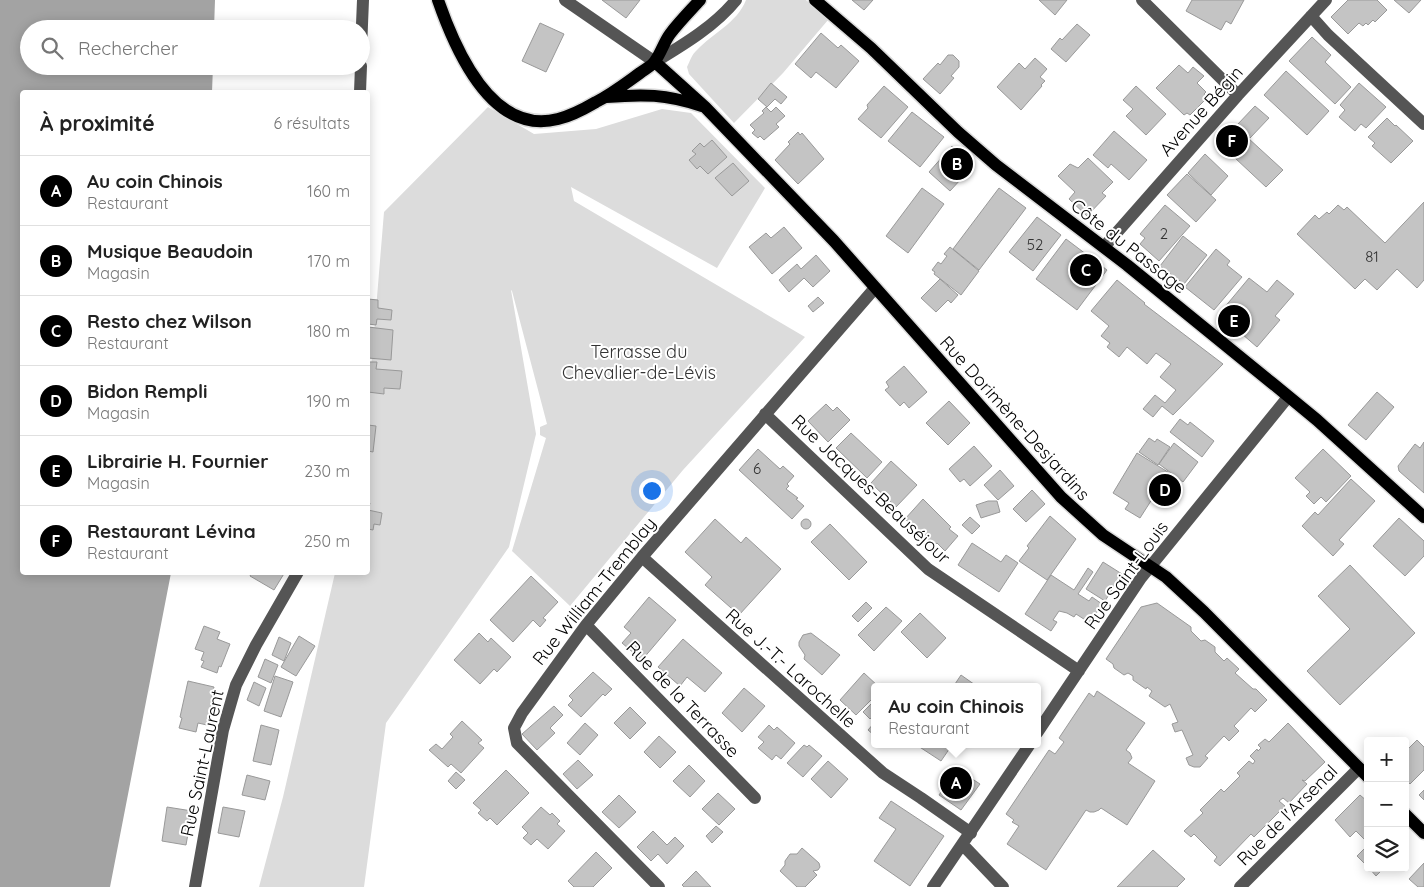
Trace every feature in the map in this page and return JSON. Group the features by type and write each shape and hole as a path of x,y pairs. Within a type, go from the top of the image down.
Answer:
{"main road":[{"path":"438,0 459,50 490,99 504,110 520,118 540,121 557,120 580,111 606,97 655,62 669,36 700,0"},
{"name":"Côte du Passage","path":"815,0 871,48 958,132 996,165 1104,247 1316,420 1424,517"},
{"name":"Rue Dorimène-Desjardins","path":"655,62 705,107 834,242 1061,497 1103,535 1166,576 1363,772"},
{"path":"606,97 654,94 681,99 705,107"},
{"path":"1409,818 1424,833"}],"street":[{"path":"362,20 363,0"},
{"path":"565,0 655,62 684,45 726,12 736,0"},
{"path":"1142,0 1238,95"},
{"name":"Avenue Bégin","path":"1104,247 1238,95 1326,0"},
{"path":"1311,16 1328,35 1424,124"},
{"path":"360,90 361,75"},
{"name":"Rue William-Tremblay","path":"659,887 517,743 514,728 522,713 586,625 642,557 875,288"},
{"name":"Rue Saint-Louis","path":"1041,727 1141,578 1288,397"},
{"name":"Rue Jacques-Beauséjour","path":"765,414 928,569 1079,671"},
{"name":"Rue J.-T.- Larochelle","path":"642,557 883,773 971,833"},
{"name":"Rue Saint-Laurent","path":"195,887 224,730 236,685 256,645 296,575"},
{"name":"Rue de la Terrasse","path":"586,625 755,798"},
{"path":"933,887 1027,748"},
{"name":"Rue de l'Arsenal","path":"1240,887 1363,772"},
{"path":"962,844 1003,887"}],"green space":[{"path":"746,0 806,0 828,20 783,73 734,123 689,74 687,67 695,52 737,15"},
{"name":"Terrasse du Chevalier-de-Lévis","path":"488,107 534,134 596,129 662,109 691,113 765,188 717,268 571,187 574,201 805,337 683,470 570,606 512,551 546,438 540,435 540,427 547,424 511,290 536,434 509,547 386,723 364,887 259,887 283,797 335,575 370,575 370,371 384,212"}],"shaded area":[{"path":"0,0 215,0 214,20 20,20 20,75 213,75 212,90 20,90 20,575 171,575 110,887 0,887"}],"building":[{"path":"602,0 640,0 626,18"},
{"path":"852,0 873,0 864,10"},
{"path":"1039,0 1067,0 1055,15"},
{"path":"1192,0 1244,0 1231,24 1226,21 1221,30 1186,11"},
{"path":"1348,0 1377,0 1387,10 1375,22 1373,20 1368,25 1366,23 1363,26 1359,23 1348,34 1331,17"},
{"path":"1394,0 1421,0 1409,13"},
{"path":"540,23 564,34 546,72 522,61"},
{"path":"1077,24 1090,35 1066,62 1051,49 1060,38 1062,40"},
{"path":"821,33 838,48 841,45 859,61 836,88 816,72 811,78 795,64"},
{"path":"1312,37 1331,55 1325,62 1351,87 1335,104 1289,61"},
{"path":"948,55 953,55 959,61 959,67 951,76 954,78 940,94 923,79 938,63 940,65"},
{"path":"1035,58 1047,69 1040,77 1045,81 1021,110 997,87 1019,63 1025,69"},
{"path":"1179,65 1188,73 1193,67 1204,76 1197,83 1206,92 1204,94 1207,98 1190,115 1187,113 1184,115 1156,88"},
{"path":"1286,71 1329,111 1307,135 1264,95"},
{"path":"771,83 787,97 781,104 775,99 767,107 758,99"},
{"path":"1359,83 1386,107 1366,128 1361,124 1355,131 1339,117 1345,110 1340,105"},
{"path":"884,86 908,107 881,138 858,119 868,108 867,105"},
{"path":"1136,86 1166,114 1146,135 1126,116 1133,109 1123,100"},
{"path":"1255,106 1269,118 1250,138 1237,125"},
{"path":"766,107 771,112 776,107 785,116 776,124 779,127 764,140 752,133 755,130 750,125 764,113 762,111"},
{"path":"912,112 944,137 920,167 888,141"},
{"path":"1387,118 1413,141 1391,163 1372,146 1375,143 1368,137"},
{"path":"1236,127 1283,170 1266,187 1220,144"},
{"path":"1114,131 1147,160 1129,180 1111,164 1108,168 1093,155"},
{"path":"798,132 800,135 802,133 824,159 798,184 775,160"},
{"path":"712,140 727,157 708,174 700,166 697,169 689,160 696,154 692,151 700,143 704,147"},
{"path":"952,146 973,166 950,191 929,172"},
{"path":"1205,154 1228,176 1211,195 1188,173"},
{"path":"1088,158 1113,182 1102,193 1106,196 1087,216 1069,199 1075,192 1058,176 1070,164 1078,168"},
{"path":"733,163 749,181 732,196 715,178"},
{"path":"1187,174 1216,200 1196,222 1167,195"},
{"path":"922,188 944,204 908,253 886,236"},
{"path":"999,188 1026,208 979,270 953,249"},
{"path":"1424,202 1424,280 1417,288 1397,269 1377,290 1365,279 1355,289 1297,234 1315,215 1319,219 1327,212 1329,214 1338,205 1344,210 1347,207 1385,243"},
{"path":"1165,205 1190,226 1159,261 1140,244 1145,238 1140,234"},
{"path":"1037,217 1061,235 1033,271 1009,252"},
{"path":"784,227 802,248 772,274 749,247 766,233 771,238"},
{"path":"1183,236 1207,255 1184,284 1160,266"},
{"path":"1066,239 1107,270 1077,310 1036,279"},
{"path":"950,247 979,271 961,295 934,274 935,272 932,270 938,262 941,264 947,256 944,254"},
{"path":"1216,249 1230,261 1227,265 1242,277 1214,310 1185,287"},
{"path":"816,255 830,271 813,287 804,278 789,292 779,280 797,264 801,269"},
{"path":"1249,278 1267,292 1277,280 1294,294 1275,316 1280,320 1257,347 1219,314"},
{"path":"940,279 958,295 951,303 948,300 936,312 921,298"},
{"path":"1117,280 1144,304 1223,364 1173,415 1162,406 1153,417 1143,409 1155,395 1165,403 1176,390 1160,377 1171,364 1156,353 1147,364 1127,347 1119,357 1107,347 1110,343 1101,336 1109,326 1091,311"},
{"path":"818,297 824,303 813,312 808,306"},
{"path":"370,299 378,300 378,308 392,310 391,320 377,319 376,325 370,324"},
{"path":"370,327 393,330 391,360 370,358"},
{"path":"370,362 377,362 376,369 402,371 400,389 384,388 384,394 370,392"},
{"path":"904,366 927,392 909,408 904,402 900,406 885,390 889,387 886,382"},
{"path":"1377,392 1394,407 1366,440 1348,425"},
{"path":"949,401 970,423 948,445 926,423"},
{"path":"826,404 833,411 837,407 850,420 828,442 808,421"},
{"path":"1180,419 1188,425 1190,422 1214,441 1202,457 1170,432"},
{"path":"370,425 376,426 373,452 370,451"},
{"path":"851,433 882,462 867,478 836,448"},
{"path":"1149,438 1155,442 1157,439 1170,447 1158,465 1139,452"},
{"path":"1424,442 1424,493 1399,471 1398,466 1415,444 1420,448"},
{"path":"1174,443 1198,462 1183,482 1159,464"},
{"path":"974,446 992,466 970,486 964,479 960,482 949,469"},
{"path":"758,449 780,469 783,466 794,476 787,484 789,486 786,489 798,498 796,499 804,506 792,519 739,470"},
{"path":"1323,449 1351,476 1326,502 1321,497 1314,504 1306,496 1310,492 1295,478"},
{"path":"1137,453 1176,477 1164,497 1156,493 1140,518 1125,509 1129,503 1113,493"},
{"path":"891,461 917,485 896,507 871,483"},
{"path":"1000,470 1014,486 998,500 984,485"},
{"path":"1351,479 1375,501 1339,540 1344,544 1333,556 1302,526 1315,512 1318,515"},
{"path":"1032,490 1045,504 1026,522 1013,509"},
{"path":"923,499 951,527 949,529 958,536 945,551 937,543 933,546 905,519"},
{"path":"988,501 997,501 1000,512 981,518 976,505"},
{"path":"370,510 382,513 380,525 374,524 373,530 370,529"},
{"path":"1050,516 1076,539 1047,580 1019,561 1029,548 1027,546"},
{"path":"970,517 980,526 972,534 962,525"},
{"path":"1399,518 1424,541 1424,556 1405,576 1373,546"},
{"path":"715,519 741,543 746,537 781,569 739,615 705,585 712,577 685,552"},
{"path":"804,519 808,519 811,524 810,528 804,529 801,526 801,522"},
{"path":"830,524 867,562 849,580 811,542"},
{"path":"972,543 1001,562 1006,555 1018,563 999,592 958,565"},
{"path":"1103,562 1122,574 1105,601 1086,589"},
{"path":"1350,565 1415,633 1340,705 1307,671 1350,629 1318,596"},
{"path":"1088,568 1093,572 1078,594 1089,601 1092,597 1102,604 1090,623 1076,614 1074,617 1059,611 1053,620 1057,622 1051,631 1025,614 1051,575 1074,590"},
{"path":"250,575 283,575 274,590"},
{"path":"531,576 558,602 543,618 546,620 540,627 533,620 513,642 490,620"},
{"path":"649,597 676,620 642,660 622,643 631,633 624,627"},
{"path":"866,602 872,608 858,622 852,616"},
{"path":"1157,603 1191,627 1191,631 1201,641 1205,640 1215,647 1215,652 1224,661 1227,658 1239,669 1235,673 1267,700 1255,712 1251,708 1234,726 1239,731 1229,741 1224,736 1205,756 1208,758 1200,767 1189,765 1186,758 1193,755 1182,730 1175,732 1172,724 1178,722 1170,704 1165,707 1149,696 1152,691 1133,680 1133,676 1128,673 1124,675 1106,659 1141,607"},
{"path":"886,607 902,621 874,651 858,635"},
{"path":"920,613 946,638 927,658 901,632"},
{"path":"204,626 220,632 217,639 230,644 217,673 201,667 204,661 201,660 204,652 195,649"},
{"path":"479,633 488,642 491,638 511,657 497,672 494,669 480,684 454,660"},
{"path":"811,633 840,655 822,675 804,659 805,655 799,646 803,635"},
{"path":"299,636 315,646 296,676 281,667"},
{"path":"279,637 291,643 284,661 272,655"},
{"path":"683,639 722,673 705,692 687,677 680,686 658,667"},
{"path":"265,659 278,665 271,683 258,677"},
{"path":"593,672 612,689 605,696 603,694 581,717 568,705 573,700 569,696"},
{"path":"864,673 875,683 871,683 871,700 856,715 840,700"},
{"path":"961,675 972,683 956,683"},
{"path":"275,676 293,682 281,717 264,711"},
{"path":"188,681 214,687 207,725 198,723 196,732 179,728"},
{"path":"254,682 266,688 259,706 247,700"},
{"path":"744,688 765,706 742,732 722,713"},
{"path":"1097,691 1145,723 1126,750 1132,758 1128,763 1155,781 1127,825 1101,808 1094,812 1086,810 1046,870 1007,844 1019,826 1012,822 1014,820 1006,814 1049,750 1055,754 1064,742 1059,738 1089,693 1094,697"},
{"path":"871,704 870,719 863,712"},
{"path":"554,706 563,715 550,728 555,733 537,750 522,734"},
{"path":"630,707 646,723 630,739 614,723"},
{"path":"462,721 482,740 478,743 484,748 461,773 451,764 448,767 429,750 436,744 442,749 453,737 450,734"},
{"path":"585,723 598,735 580,755 567,743"},
{"path":"1288,723 1325,762 1305,781 1302,780 1307,784 1289,803 1283,798 1279,801 1285,806 1254,837 1251,834 1220,866 1214,861 1217,857 1194,834 1191,837 1184,831 1203,813 1200,810 1221,789 1224,792 1240,776 1237,773 1249,761 1253,764 1255,761 1250,756 1257,749 1258,751 1261,748 1258,745 1265,739 1269,742"},
{"path":"261,725 279,730 271,765 253,761"},
{"path":"769,725 774,730 777,727 795,743 781,759 776,755 772,760 758,748 764,742 758,737"},
{"path":"659,736 676,752 660,768 644,752"},
{"path":"1417,740 1424,747 1424,770 1410,784 1409,783 1409,748"},
{"path":"804,745 807,747 809,745 822,756 803,777 787,763"},
{"path":"921,748 950,748 941,761"},
{"path":"578,760 593,775 577,789 563,774"},
{"path":"828,761 848,779 831,798 811,779"},
{"path":"689,765 705,781 690,797 673,781"},
{"path":"957,769 980,784 961,810 939,795"},
{"path":"506,770 529,793 497,825 490,818 487,821 478,813 481,810 473,803"},
{"path":"456,772 465,780 456,789 448,781"},
{"path":"247,775 270,781 265,800 242,795"},
{"path":"1424,790 1424,800 1419,795"},
{"path":"718,793 735,809 719,825 702,809"},
{"path":"619,795 636,812 619,828 602,812"},
{"path":"1360,795 1364,798 1364,839 1356,831 1350,837 1335,820"},
{"path":"891,801 944,836 910,886 874,861 896,829 879,818"},
{"path":"167,807 192,811 186,845 162,841"},
{"path":"223,807 245,811 239,837 218,833"},
{"path":"541,807 550,815 552,813 560,821 557,824 565,831 548,849 537,839 531,845 523,838 528,833 522,827"},
{"path":"716,826 723,832 712,843 706,836"},
{"path":"653,831 667,845 675,837 684,846 667,864 658,854 651,861 637,847"},
{"path":"802,848 819,863 820,867 818,870 813,871 817,875 805,887 797,887 780,871 790,854 797,854"},
{"path":"1364,849 1364,863 1357,856"},
{"path":"1153,850 1185,879 1177,887 1117,887"},
{"path":"596,852 612,868 593,887 574,887 568,881"},
{"path":"1424,863 1424,887 1418,887 1409,879"},
{"path":"696,871 711,887 684,887 682,885"}],"place":[{"name":"Restaurant Lévina","path":"1232,141"},
{"name":"Musique Beaudoin","path":"957,164"},
{"name":"Resto chez Wilson","path":"1086,270"},
{"name":"Librairie H. Fournier","path":"1234,321"},
{"name":"Bidon Rempli","path":"1165,490"},
{"name":"Au coin Chinois","path":"956,783"}]}
